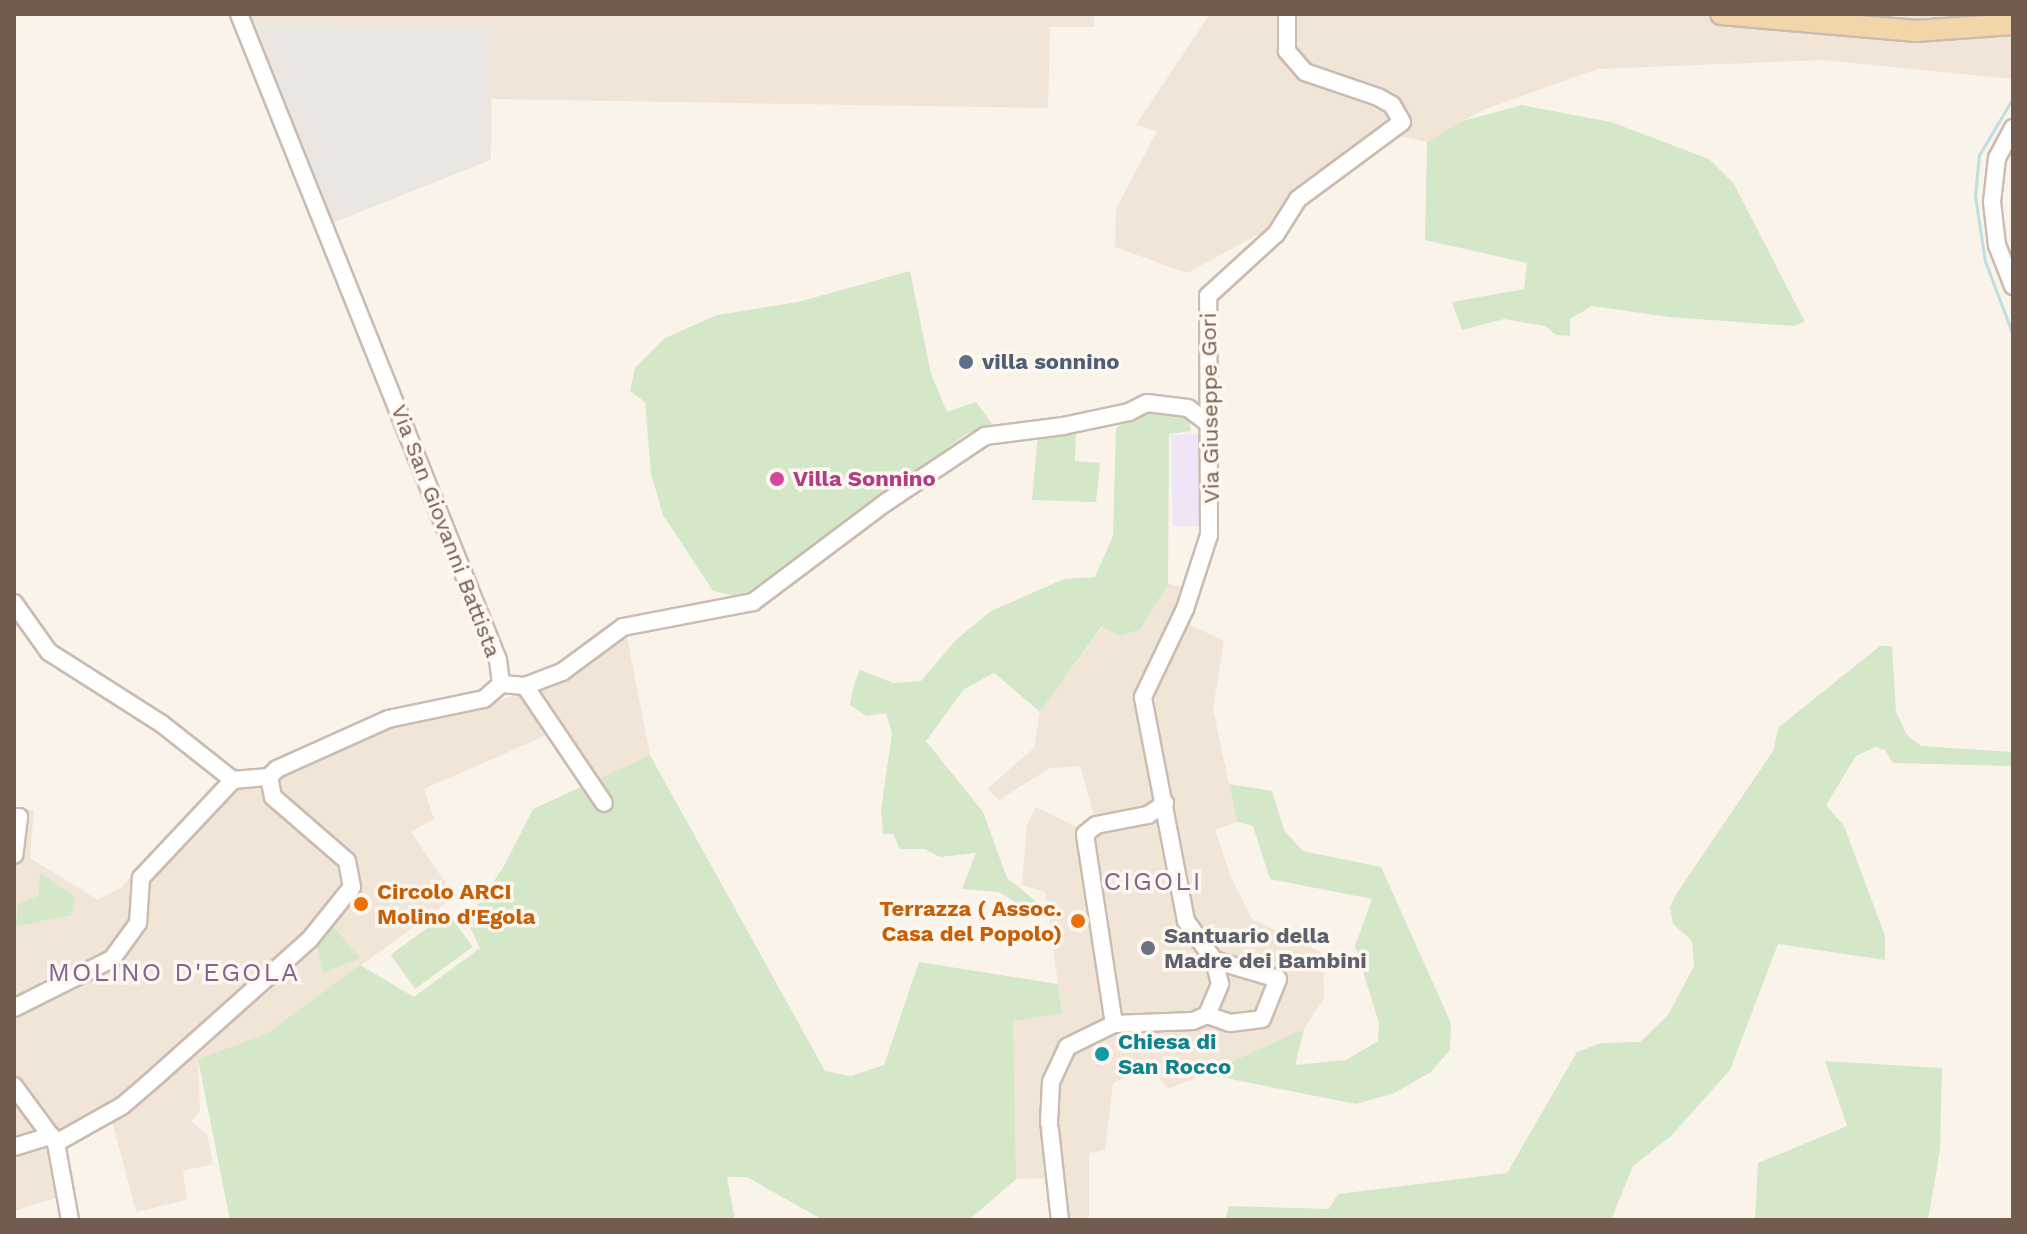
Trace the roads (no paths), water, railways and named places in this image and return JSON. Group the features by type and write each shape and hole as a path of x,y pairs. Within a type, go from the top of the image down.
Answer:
{"main road":[{"path":"1721,14 1849,20 1896,29 1939,32 2013,24"},
{"path":"1878,14 1896,29"}],"street":[{"name":"Via San Giovanni Battista","path":"239,14 498,660 501,684 484,699 388,719 328,743 284,762 269,777"},
{"name":"Via Giuseppe Gori","path":"1214,960 1186,921 1143,697 1185,609 1209,535 1208,296 1276,234 1298,199 1402,122 1392,105 1378,97 1305,72 1287,51 1287,14"},
{"path":"2013,128 1997,158 1992,202 1997,245 2013,286"},
{"path":"501,684 525,686 562,672 623,627 753,602 885,503 985,436 1063,426 1129,412 1147,403 1188,408 1208,423"},
{"path":"14,603 49,652 162,724 233,780"},
{"path":"525,686 604,803"},
{"path":"14,1008 112,959 138,923 141,878 177,836 233,780 269,777 273,797 347,861 352,887 310,939 122,1106 53,1140 14,1147"},
{"path":"1114,1024 1084,845 1085,834 1096,825 1124,822 1165,803"},
{"path":"14,817 19,817 14,855"},
{"path":"1207,1015 1220,984 1214,960"},
{"path":"1060,1220 1050,1134 1051,1082 1060,1054 1114,1024 1193,1021 1207,1015 1230,1023 1262,1019 1278,979 1214,960"},
{"path":"14,1086 53,1140 70,1220"}],"waterway":[{"path":"2013,98 1979,155 1975,196 1985,261 2013,335"}],"place":[{"name":"villa sonnino","path":"966,362"},
{"name":"Villa Sonnino","path":"777,479"},
{"name":"Circolo ARCI Molino d'Egola","path":"361,904"},
{"name":"Terrazza ( Assoc. Casa del Popolo)","path":"1078,921"},
{"name":"Santuario della Madre dei Bambini","path":"1148,948"},
{"name":"Chiesa di San Rocco","path":"1102,1054"}],"district":[{"name":"CIGOLI","path":"1153,882"},
{"name":"MOLINO D'EGOLA","path":"174,973"}]}
